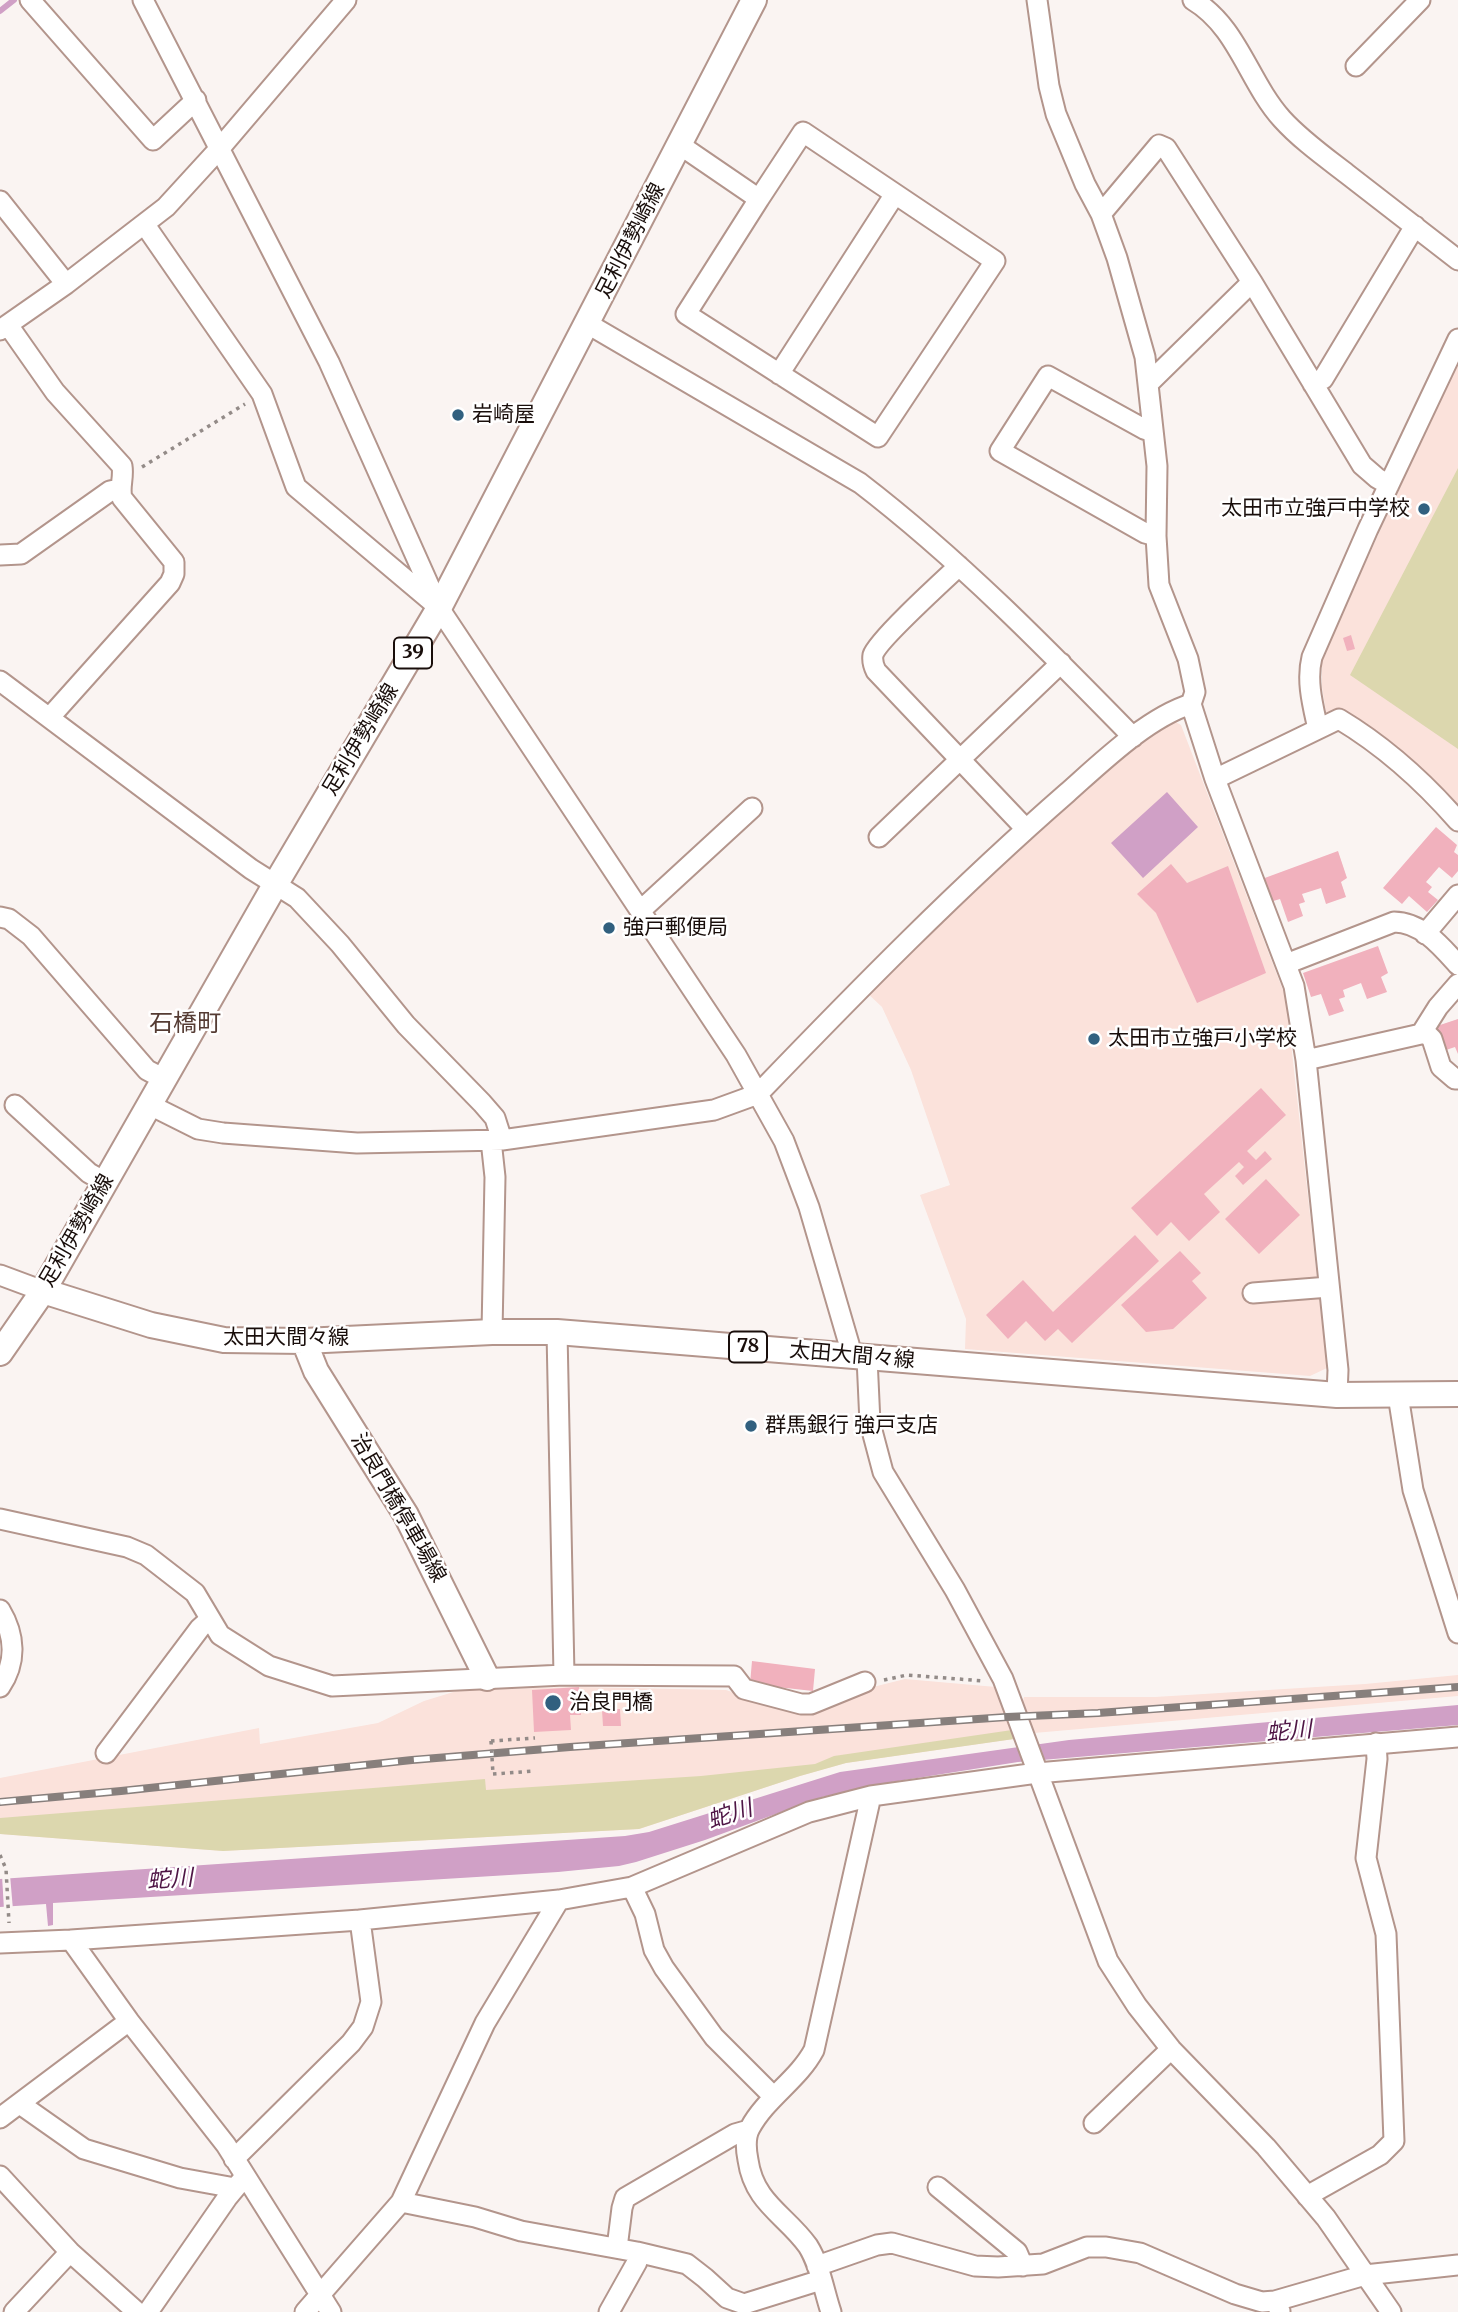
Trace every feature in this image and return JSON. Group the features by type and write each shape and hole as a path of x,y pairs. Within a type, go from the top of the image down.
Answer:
{"main road":[{"name":"足利伊勢崎線","path":"0,1353 43,1291 275,886 439,608 754,0"},
{"name":"太田大間々線","path":"43,1291 151,1325 224,1340 304,1341 492,1332 557,1332 1337,1395 1458,1394"},
{"name":"治良門橋停車場線","path":"304,1341 316,1371 406,1515 487,1678"}],"street":[{"path":"30,0 153,141 196,100"},
{"path":"143,0 328,362 439,608 736,1055 784,1141 808,1207 849,1344 858,1357 870,1423 883,1472 955,1590 1003,1679 1108,1961 1137,2006 1171,2049 1266,2147 1307,2196 1391,2312"},
{"path":"50,717 170,583 174,574 174,562 122,498 116,459 55,392 4,327 66,284 166,207 346,0"},
{"path":"1037,0 1049,86 1056,114 1085,184 1101,214 1117,258 1145,358 1157,466 1156,536 1159,585 1188,659 1195,692 1191,704 1214,779 1294,986 1306,1060 1338,1370 1337,1395"},
{"path":"1193,0 1215,16 1225,28 1267,99 1283,119 1309,144 1458,260"},
{"path":"1356,66 1420,0"},
{"path":"803,132 995,261 878,437 686,314 759,199 803,132"},
{"path":"680,145 759,199"},
{"path":"1101,214 1159,145 1166,148 1252,282 1362,465 1389,485"},
{"path":"779,374 895,194"},
{"path":"0,201 66,284"},
{"path":"145,225 262,394 296,487 439,608"},
{"path":"1313,384 1323,379 1415,226"},
{"path":"1148,384 1252,282"},
{"path":"588,324 860,483 899,513 1004,606 1133,737"},
{"path":"1318,729 1310,681 1312,657 1458,339"},
{"path":"1153,432 1048,376 1000,451 1145,533 1156,536"},
{"path":"0,555 21,554 121,481"},
{"path":"959,566 886,638 873,655 873,664 876,671 1026,828"},
{"path":"879,837 1061,663"},
{"path":"0,681 275,886 297,898 406,1025 495,1118 497,1140 492,1332"},
{"path":"150,1105 198,1129 358,1143 497,1140 714,1110 758,1094 951,897 1026,828 1133,737 1175,709 1191,704"},
{"path":"1214,779 1339,719 1357,730 1427,786 1458,821"},
{"path":"640,911 752,808"},
{"path":"1425,934 1458,895"},
{"path":"0,917 9,919 31,936 146,1070 164,1079"},
{"path":"1286,964 1394,922 1407,922 1425,934 1458,965"},
{"path":"1306,1060 1421,1034 1437,1007 1458,984"},
{"path":"1423,1031 1432,1039 1441,1067 1458,1079"},
{"path":"15,1105 89,1173 105,1182"},
{"path":"0,1275 43,1291"},
{"path":"1253,1293 1329,1287"},
{"path":"557,1332 564,1675"},
{"path":"1398,1395 1413,1490 1458,1633"},
{"path":"0,1519 127,1547 146,1555 195,1593 220,1636 269,1666 332,1686 564,1675 734,1676 738,1685 744,1689 801,1704 811,1704 864,1682"},
{"path":"0,1609 12,1635 11,1667 0,1687"},
{"path":"106,1753 200,1628 209,1620"},
{"path":"0,1943 360,1920 559,1900 632,1887 809,1812 871,1796 1036,1770 1458,1737"},
{"path":"1307,2196 1380,2155 1394,2141 1386,1934 1366,1858 1377,1759 1376,1743"},
{"path":"831,2312 808,2246 771,2208 756,2187 746,2148 749,2130 774,2097 794,2078 814,2050 871,1796"},
{"path":"632,1887 645,1914 654,1950 664,1968 714,2037 774,2097"},
{"path":"306,2312 326,2304 401,2202 485,2023 559,1900"},
{"path":"234,2159 351,2043 363,2027 372,2002 360,1920"},
{"path":"71,1940 234,2159 240,2182 326,2304"},
{"path":"0,2118 129,2021"},
{"path":"1094,2123 1171,2049"},
{"path":"20,2104 84,2149 180,2178 240,2182"},
{"path":"617,2248 625,2198 735,2134 749,2130"},
{"path":"0,2176 70,2252 137,2312"},
{"path":"148,2312 240,2182"},
{"path":"938,2187 1017,2252 1023,2266"},
{"path":"401,2202 475,2217 521,2231 687,2264 727,2298 744,2304 877,2245 892,2243 975,2266 1043,2264 1087,2247 1106,2247 1140,2253 1235,2294 1278,2306 1365,2275 1458,2264"},
{"path":"14,2312 70,2252"},
{"path":"609,2312 637,2262 637,2252"}],"path":[{"path":"121,481 262,394"},
{"path":"864,1682 907,1675 991,1681"},
{"path":"534,1771 493,1774 491,1741 536,1738"},
{"path":"0,1855 6,1869 9,1923"}],"shaded area":[{"name":"太田市立強戸中学校","path":"1458,360 1458,807 1445,790 1364,724 1338,711 1326,712 1322,687 1322,658"},
{"path":"1458,468 1458,749 1350,675"},
{"name":"太田市立強戸小学校","path":"1172,720 1181,725 1286,998 1327,1368 1310,1376 965,1349 966,1319 920,1195 950,1185 911,1070 882,1007 865,991 949,907 1130,749"},
{"path":"1458,1675 1458,1696 1034,1733 1023,1701 1024,1697 1155,1697 1365,1684"},
{"path":"905,1679 996,1687 1014,1739 846,1763 639,1829 223,1851 0,1834 0,1778 259,1728 260,1744 378,1723 424,1701 460,1690 579,1687 726,1690 764,1703 817,1708 873,1687"},
{"path":"1012,1730 1014,1739 846,1763 639,1829 223,1851 0,1834 0,1818 485,1779 486,1790 701,1776 815,1764 834,1756"}],"water":[{"path":"1167,792 1198,827 1143,878 1111,843"},
{"name":"蛇川","path":"1458,1705 1458,1725 1018,1762 892,1782 822,1797 705,1840 619,1866 53,1903 53,1925 48,1926 46,1904 0,1907 0,1879 625,1836 649,1832 840,1772 1069,1740"}],"pier":[{"path":"2,1875 10,1875 13,1910 4,1910"}],"building":[{"path":"1351,635 1355,649 1347,651 1343,638"},
{"path":"1436,827 1457,845 1454,852 1458,855 1458,871 1452,878 1439,867 1426,882 1432,887 1428,892 1438,900 1427,912 1409,896 1402,904 1383,888"},
{"path":"1338,851 1347,878 1341,882 1346,897 1326,904 1321,888 1302,894 1305,902 1299,904 1303,916 1288,922 1280,899 1270,902 1262,879"},
{"path":"1171,864 1187,883 1228,866 1266,973 1197,1003 1156,913 1137,894"},
{"path":"1378,946 1388,973 1381,977 1387,992 1367,999 1361,983 1343,990 1345,997 1339,999 1344,1011 1329,1016 1321,994 1311,997 1303,973"},
{"path":"1458,1019 1458,1054 1455,1047 1446,1050 1437,1026"},
{"path":"1261,1088 1286,1115 1247,1151 1256,1160 1265,1151 1272,1159 1243,1185 1235,1176 1244,1167 1239,1162 1204,1194 1220,1212 1189,1241 1171,1222 1157,1236 1131,1208"},
{"path":"1266,1179 1300,1215 1259,1254 1225,1219"},
{"path":"1135,1235 1159,1261 1072,1343 1058,1329 1045,1341 1026,1321 1008,1339 986,1315 1023,1280 1053,1312"},
{"path":"1180,1251 1201,1273 1192,1281 1207,1298 1173,1329 1146,1332 1121,1305"},
{"path":"752,1661 815,1669 813,1691 750,1684"},
{"path":"579,1687 581,1715 570,1715 571,1730 534,1732 532,1690"},
{"path":"620,1709 621,1726 603,1726 602,1710"}],"waterway":[{"path":"0,11 14,0"}],"railway":[{"path":"0,1802 412,1760 570,1747 1458,1687"}],"place":[{"name":"岩崎屋","path":"458,415"},
{"name":"太田市立強戸中学校","path":"1424,509"},
{"name":"強戸郵便局","path":"609,928"},
{"name":"太田市立強戸小学校","path":"1094,1039"},
{"name":"群馬銀行 強戸支店","path":"751,1426"},
{"name":"治良門橋","path":"553,1703"}],"district":[{"name":"石橋町","path":"185,1024"}]}
